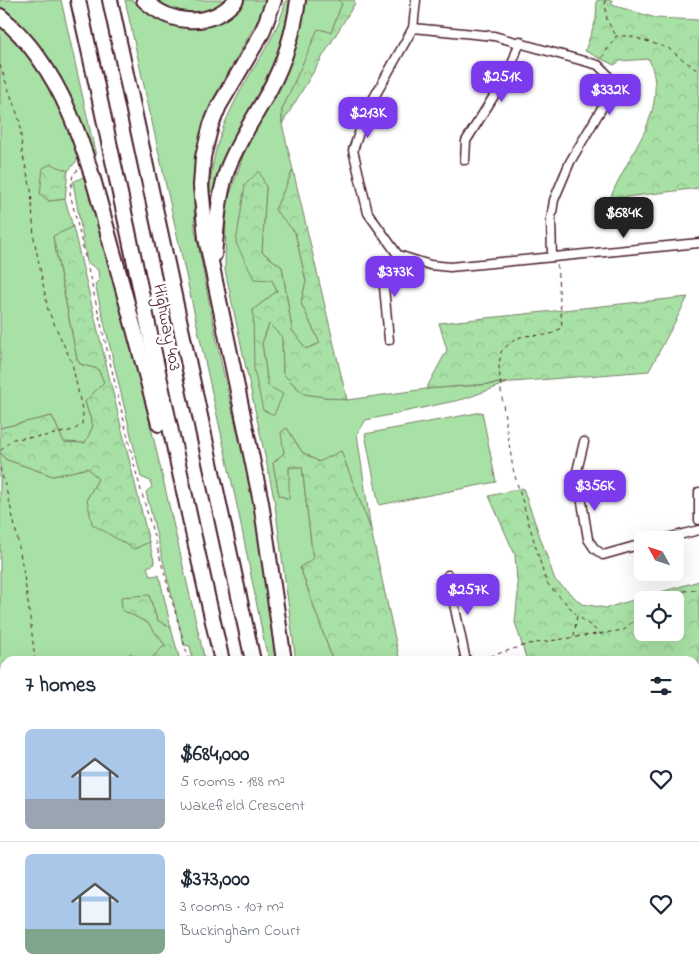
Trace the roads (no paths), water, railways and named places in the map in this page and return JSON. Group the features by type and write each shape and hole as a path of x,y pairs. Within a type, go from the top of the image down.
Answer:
{"highway":[{"name":"Highway 403","path":"78,0 128,226 175,461 221,656"},
{"name":"Highway 403","path":"110,0 253,656"},
{"path":"144,0 170,17 193,21 220,13 236,0"},
{"path":"274,0 262,32 219,106 206,142 202,170 201,199 206,238 261,502 283,656"},
{"path":"213,268 217,218 223,183 244,134 281,67 293,27 298,0"},
{"path":"0,16 26,41 53,77 70,114 88,164 161,430 175,461"}],"street":[{"path":"416,0 413,28 367,110 353,150 368,213 398,255 430,265 450,267 699,243"},
{"path":"413,28 477,33 520,42 598,65 607,74 610,87 606,101 570,162 554,200 551,219 554,257"},
{"path":"465,160 466,141 510,70 520,42"},
{"path":"389,340 384,287 398,255"},
{"path":"584,442 577,471 588,538 594,548 603,555 634,546"},
{"path":"699,492 699,520"},
{"path":"684,534 699,530"},
{"path":"448,575 465,656"}]}
